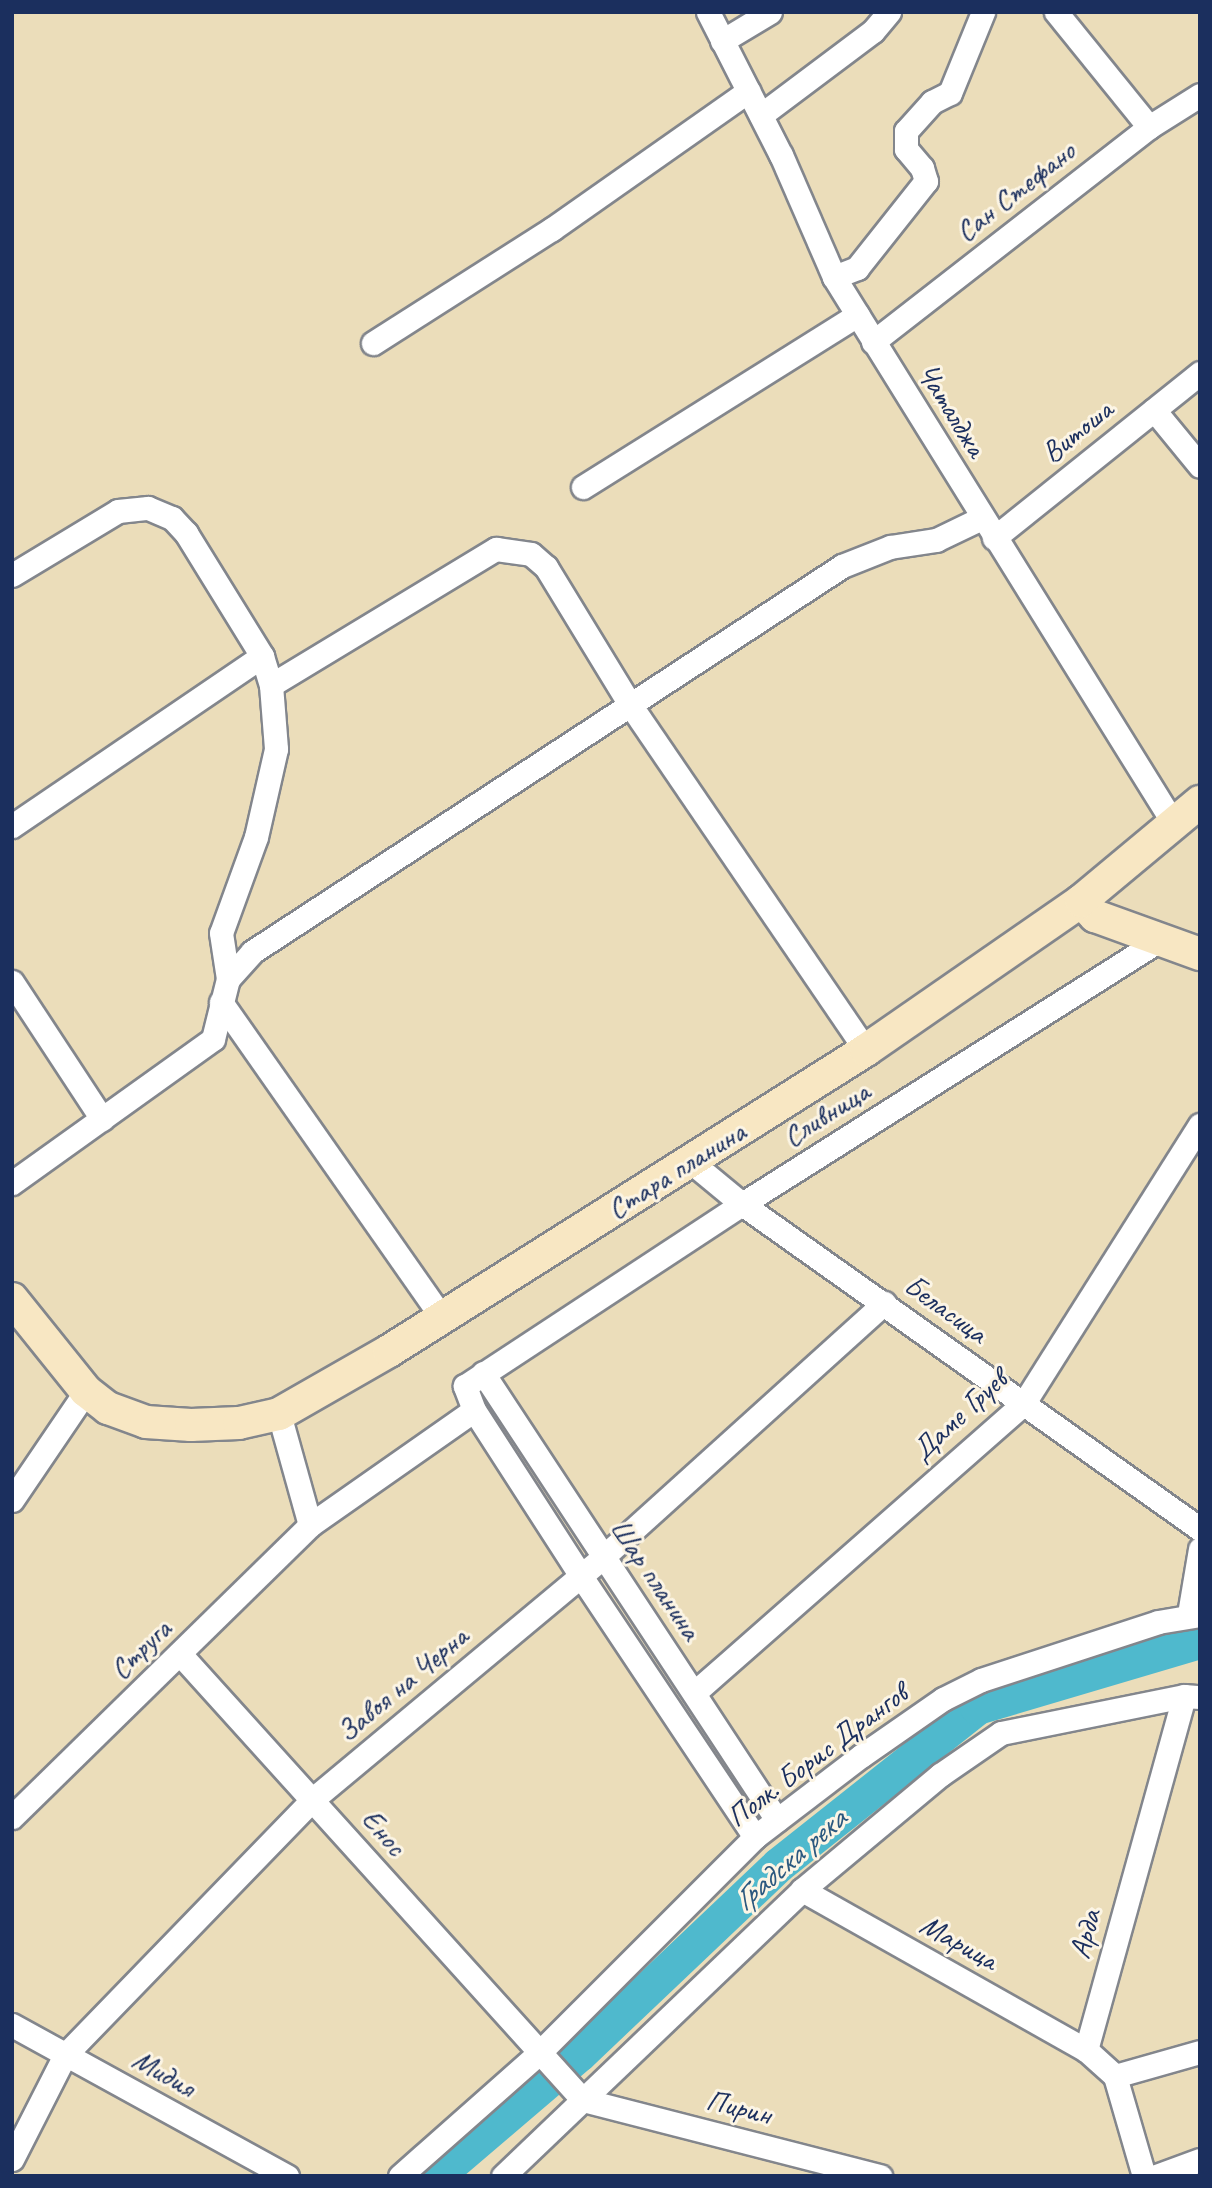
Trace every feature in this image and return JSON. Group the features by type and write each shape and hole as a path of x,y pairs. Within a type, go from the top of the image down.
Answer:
{"street":[{"name":"Чаталджа","path":"708,12 761,116 834,277 1174,824"},
{"path":"722,41 770,12"},
{"path":"761,116 873,31 890,12"},
{"path":"834,277 856,268 926,181 922,167 906,149 906,131 932,102 950,93 983,12"},
{"path":"1056,12 1149,127"},
{"path":"373,343 552,229 748,91"},
{"name":"Сан Стефано","path":"873,342 1149,127 1200,95"},
{"path":"583,487 857,315"},
{"name":"Витоша","path":"994,538 1200,373"},
{"path":"1154,410 1200,466"},
{"path":"12,575 118,511 148,508 172,518 186,533 262,656 271,685 276,749 256,837 221,933 228,979"},
{"path":"12,1183 213,1039 220,1002 228,979 252,952 842,566 890,547 936,540 982,518"},
{"path":"271,685 487,554 514,549 531,554 546,567 629,703 866,1050"},
{"path":"12,826 262,656"},
{"name":"Стара планина","path":"97,1399 146,1422 191,1425 239,1423 279,1414 691,1162 866,1050 1081,901 1200,802"},
{"path":"1081,901 1095,916 1157,942 1200,954"},
{"name":"Сливница","path":"469,1401 483,1373 742,1203 1157,942"},
{"path":"12,982 102,1119"},
{"path":"220,1002 441,1315"},
{"name":"Даме Груев","path":"694,1693 1024,1403 1200,1125"},
{"name":"Беласица","path":"691,1162 742,1203 1200,1529"},
{"path":"12,1299 97,1399 12,1500"},
{"name":"Завоя на Черна","path":"12,2160 65,2055 313,1799 604,1557 884,1303"},
{"name":"Шар планина","path":"483,1373 777,1820"},
{"name":"Шар планина","path":"469,1401 581,1576 755,1837"},
{"name":"Струга","path":"12,1817 310,1525 469,1401"},
{"path":"279,1414 310,1525"},
{"path":"1194,1614 1200,1549"},
{"name":"Полк. Борис Дрангов","path":"400,2176 538,2054 755,1837 943,1699 981,1680 1194,1614"},
{"name":"Енос","path":"180,1654 313,1799 538,2054"},
{"path":"503,2176 802,1890 940,1775 1001,1733 1192,1697"},
{"name":"Арда","path":"1086,2050 1192,1697"},
{"name":"Марица","path":"802,1890 1086,2050"},
{"name":"Мидия","path":"12,2025 286,2176"},
{"path":"1086,2050 1115,2076 1144,2176"},
{"path":"1115,2076 1200,2052"},
{"path":"538,2054 583,2100"},
{"name":"Пирин","path":"583,2100 880,2176"},
{"path":"1156,2176 1200,2160"}],"waterway":[{"name":"Градска река","path":"436,2176 579,2054 778,1865 977,1707 1200,1641"}]}
